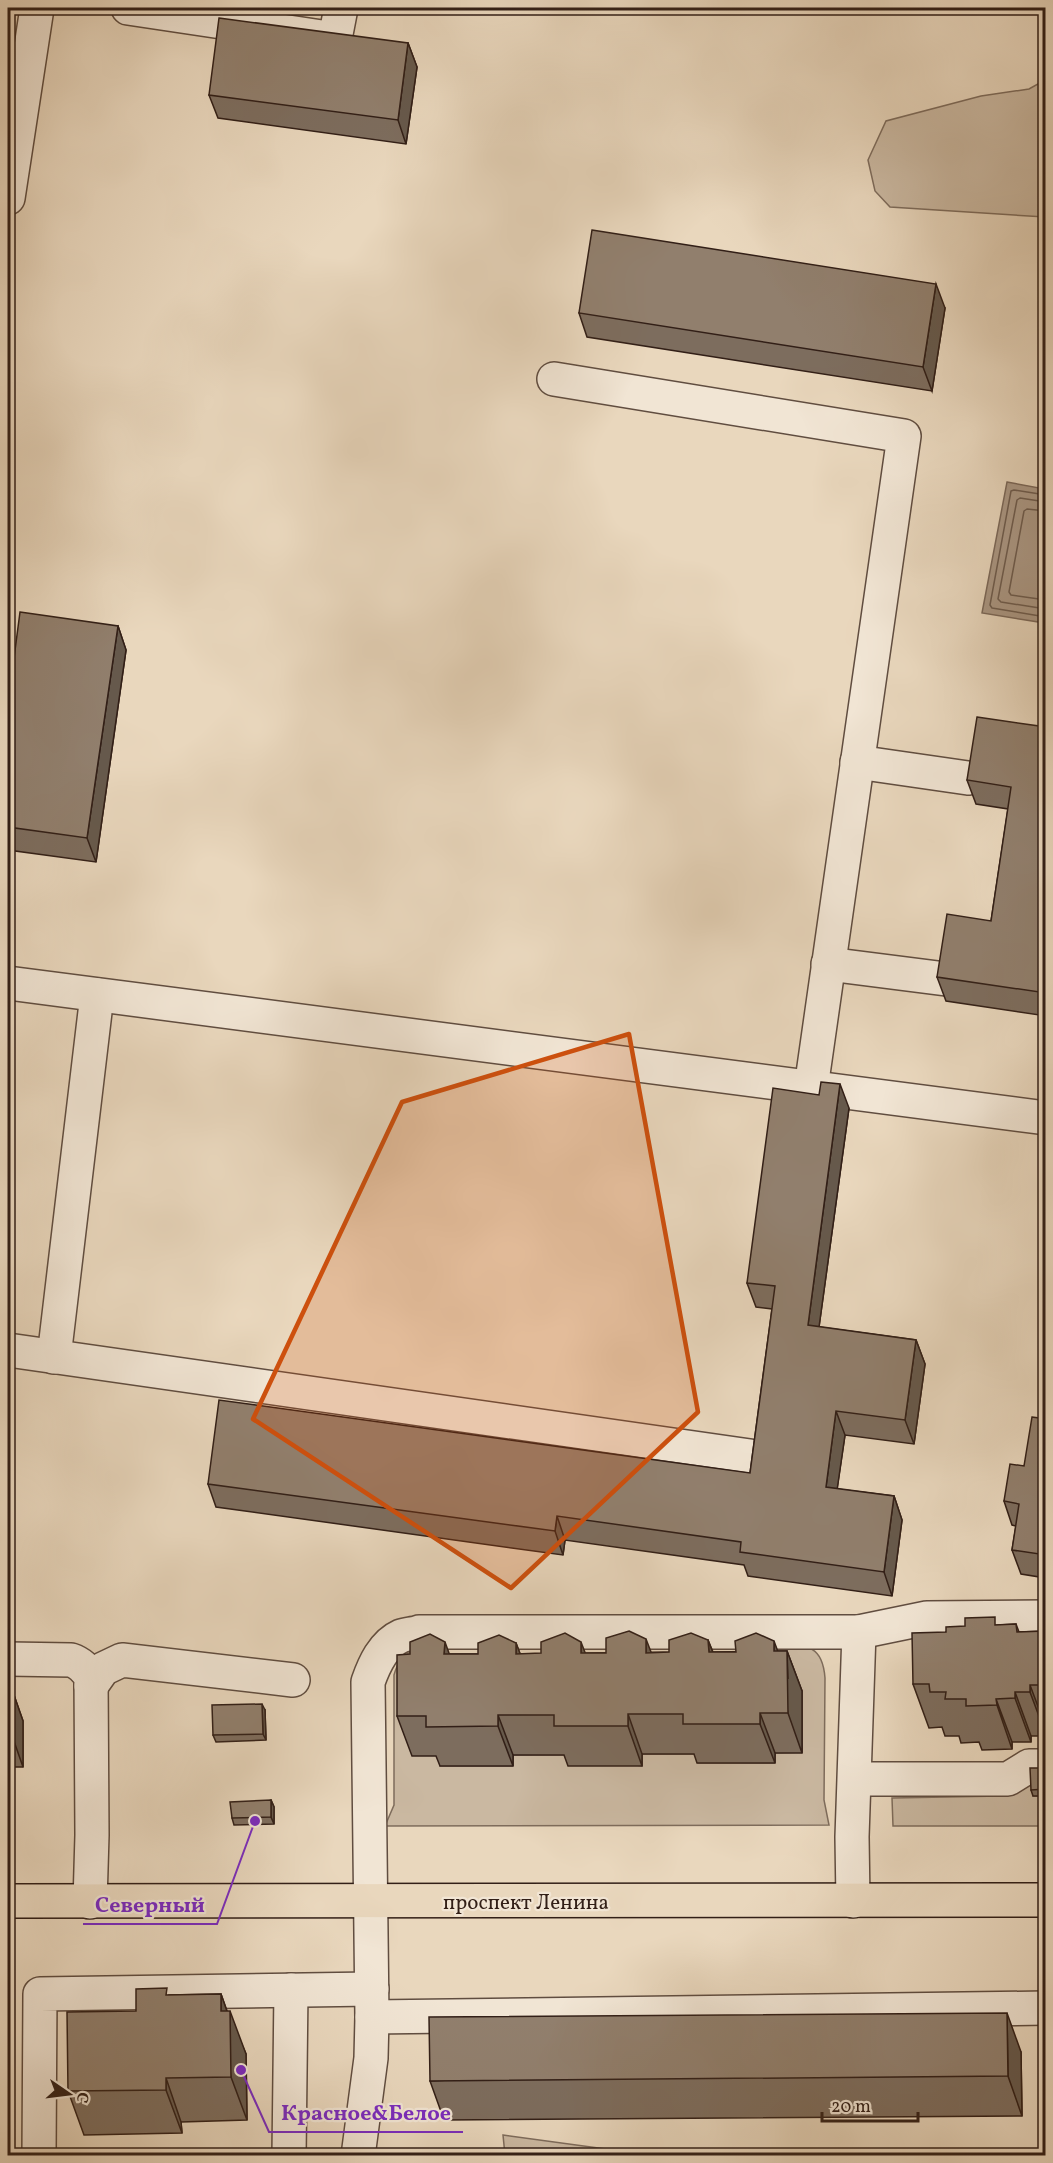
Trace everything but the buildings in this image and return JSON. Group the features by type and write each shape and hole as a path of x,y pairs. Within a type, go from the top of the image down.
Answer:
{"main road":[{"name":"проспект Ленина","path":"8,1901 1046,1900"}],"lane":[{"path":"8,198 36,8"},
{"path":"128,8 335,39 341,8"},
{"path":"554,378 904,436 811,1088"},
{"path":"857,762 968,778"},
{"path":"828,964 946,979"},
{"path":"8,983 1046,1118"},
{"path":"54,1357 97,995"},
{"path":"8,1350 750,1456"},
{"path":"358,2156 372,2058 368,1682 373,1668 389,1645 401,1636 419,1632 859,1632 927,1618 1046,1617"},
{"path":"853,1901 852,1837 859,1632"},
{"path":"8,1659 71,1660 79,1663 91,1677 90,1902"},
{"path":"91,1686 103,1669 122,1660 293,1680"},
{"path":"855,1779 1008,1779 1029,1766 1046,1766"},
{"path":"289,2156 291,1990"},
{"path":"39,2156 40,1994 291,1990 372,2003 1046,2008"}],"highlighted area":[{"path":"629,1034 698,1412 511,1588 253,1419 402,1102"}],"shaded area":[{"path":"1045,80 1045,217 890,207 875,191 868,160 886,121 981,96 1029,89"},
{"path":"769,1646 808,1648 814,1651 823,1665 825,1678 824,1800 829,1825 385,1826 394,1805 394,1675 400,1660 413,1651 440,1756 440,1766 512,1766 513,1755 568,1755 642,1766 642,1754 697,1754 698,1763 774,1763 775,1753 802,1752 802,1691"},
{"path":"1033,1775 1033,1796 1045,1796 1045,1826 893,1826 892,1798 1001,1796"},
{"path":"503,2135 650,2155 505,2155"}],"water":[{"path":"1007,482 1045,489 1045,623 982,613"}],"place":[{"name":"Северный","path":"255,1821"},
{"name":"Красное&Белое","path":"241,2070"}]}
